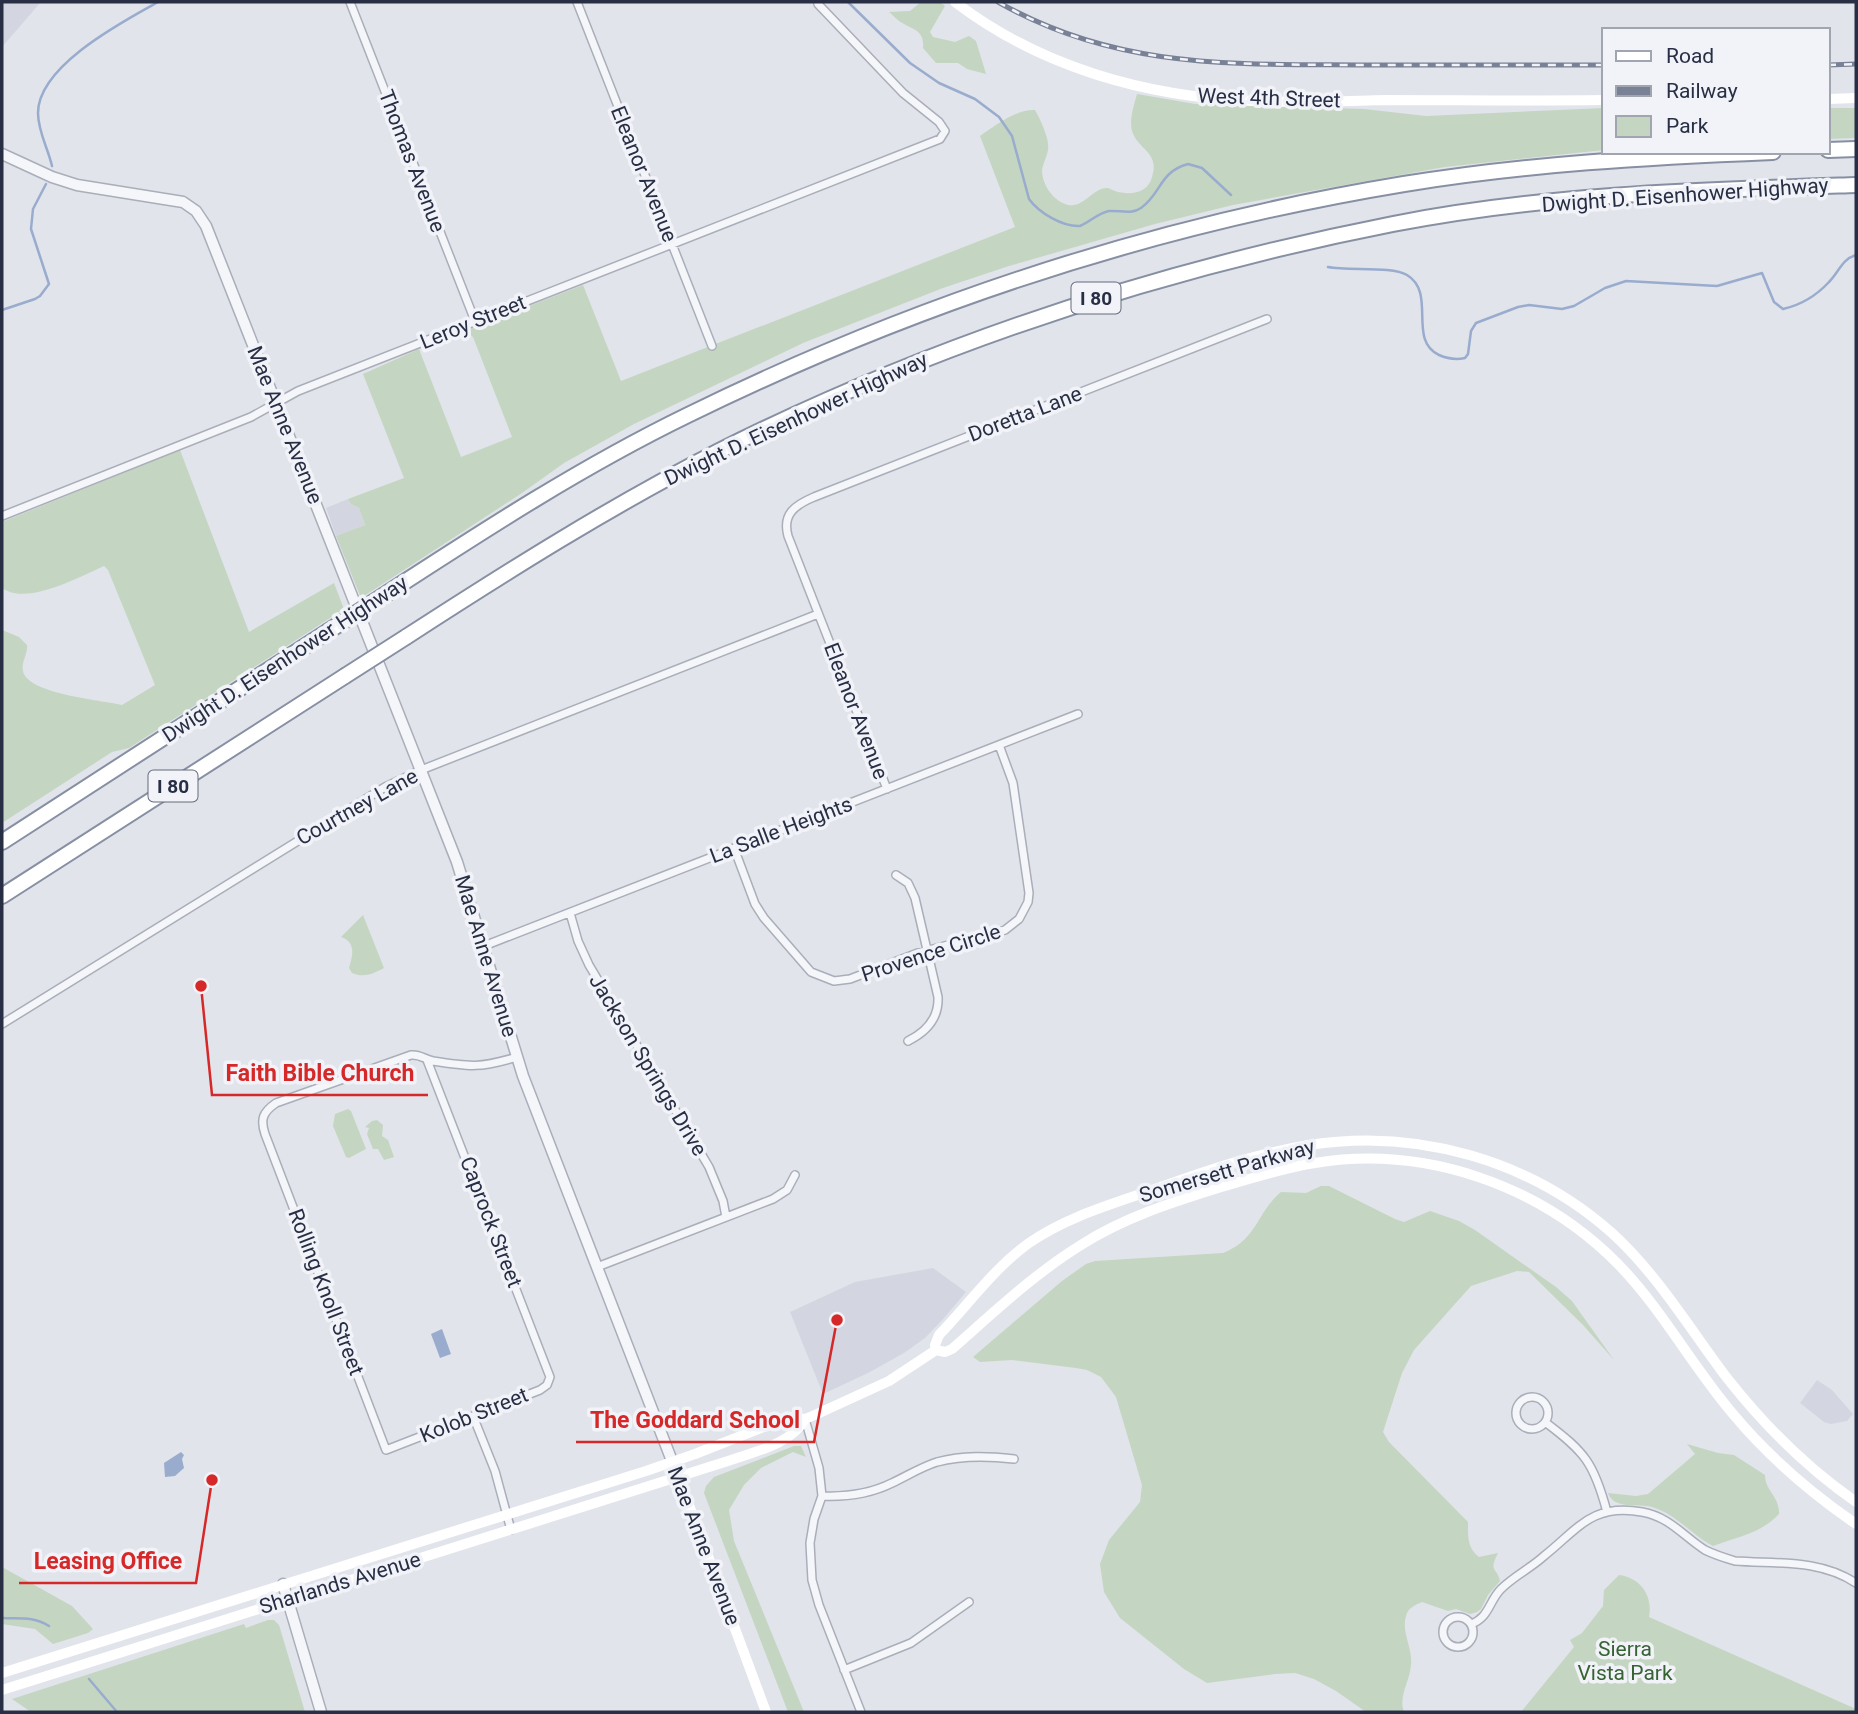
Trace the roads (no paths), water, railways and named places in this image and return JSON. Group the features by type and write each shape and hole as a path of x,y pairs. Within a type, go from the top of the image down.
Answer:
{"highway":[{"name":"Dwight D. Eisenhower Highway","path":"1830,150 1856,149"},
{"name":"Dwight D. Eisenhower Highway","path":"2,842 556,486 687,415 864,335 1035,274 1228,219 1282,207 1404,184 1561,164 1732,154"},
{"name":"Dwight D. Eisenhower Highway","path":"2,896 577,529 684,469 756,433 864,383 933,355 1083,302 1251,256 1396,223 1595,197 1671,191 1856,185"}],"main road":[{"name":"West 4th Street","path":"955,2 1017,42 1071,67 1120,82 1177,94 1253,101 1602,100"},
{"path":"1830,99 1856,99"},
{"name":"Somersett Parkway","path":"936,1350 939,1335 1001,1266 1036,1239 1083,1214 1183,1180 1294,1148 1358,1140 1424,1144 1465,1153 1529,1178 1570,1201 1612,1233 1653,1276 1758,1416 1811,1466 1856,1502"},
{"name":"Somersett Parkway","path":"672,1461 789,1416 805,1419 905,1373 936,1350 946,1352 1082,1244 1154,1209 1266,1174 1317,1162 1369,1159 1439,1166 1485,1179 1526,1196 1590,1239 1620,1266 1644,1294 1733,1415 1797,1478 1856,1524"},
{"name":"Somersett Parkway","path":"678,1477 740,1457 789,1436 800,1429 805,1419"},
{"name":"Mae Anne Avenue","path":"672,1461 766,1712"},
{"name":"Sharlands Avenue","path":"2,1673 672,1461"},
{"name":"Sharlands Avenue","path":"2,1690 678,1477"}],"street":[{"name":"Thomas Avenue","path":"350,2 475,321"},
{"name":"Eleanor Avenue","path":"577,2 712,346"},
{"name":"Leroy Street","path":"2,516 251,417 298,391 940,139 945,131 939,122 904,93 818,4"},
{"name":"Mae Anne Avenue","path":"2,154 77,185 176,200 190,206 201,217 211,236 457,862 517,1056 672,1461"},
{"name":"Doretta Lane","path":"787,516 792,508 814,497 1268,319"},
{"name":"Eleanor Avenue","path":"787,516 785,521 788,536 887,789"},
{"name":"Courtney Lane","path":"2,1024 385,787 421,770 818,614"},
{"name":"La Salle Heights","path":"484,946 1078,714"},
{"name":"Provence Circle","path":"734,848 759,911 805,967 818,977 843,981 928,950 1005,930 1019,919 1028,902 1028,881 1013,783 999,745"},
{"path":"897,875 912,889 939,1002 930,1024 908,1041"},
{"name":"Jackson Springs Drive","path":"570,913 589,965 709,1167 723,1201 726,1217"},
{"name":"Rolling Knoll Street","path":"401,1444 386,1450 270,1146 262,1118 267,1109 276,1103 411,1055 418,1054 427,1060"},
{"path":"427,1060 475,1067 517,1056"},
{"name":"Caprock Street","path":"427,1060 548,1368 550,1377 547,1385"},
{"path":"597,1267 781,1195 792,1183 795,1175"},
{"name":"Kolob Street","path":"401,1444 547,1385"},
{"path":"1532,1396 1542,1399 1548,1408 1545,1422 1535,1428 1525,1427 1518,1420 1518,1404 1532,1396"},
{"path":"473,1416 495,1471 511,1530"},
{"path":"805,1419 814,1445 822,1496 810,1543 812,1580 819,1605 861,1712"},
{"path":"1545,1422 1573,1444 1589,1462 1607,1512"},
{"path":"822,1496 842,1497 876,1490 916,1470 954,1458 973,1456 1014,1459"},
{"path":"1471,1624 1482,1619 1502,1588 1547,1554 1570,1531 1588,1519 1607,1512 1630,1510 1655,1515 1676,1525 1705,1549 1724,1558 1735,1561 1808,1564 1831,1570 1856,1583"},
{"path":"284,1584 321,1712"},
{"path":"844,1670 911,1643 969,1602"},
{"path":"1454,1616 1464,1617 1471,1624 1471,1639 1464,1646 1454,1647 1443,1637 1443,1626 1454,1616"}],"water":[{"path":"442,1329 451,1354 440,1358 431,1334"},
{"path":"181,1452 184,1455 184,1468 175,1476 165,1477 164,1463"}],"waterway":[{"path":"52,166 38,113 42,96 52,79 66,62 84,47 158,2"},
{"path":"848,2 910,63 939,83 975,99 999,117 1012,136 1029,199 1052,218 1080,226 1105,212 1137,210 1148,202 1171,172 1188,164 1202,168 1231,195"},
{"path":"2,310 35,299 49,284 31,229 33,209 46,184"},
{"path":"1328,267 1391,271 1407,275 1416,283 1420,293 1423,328 1430,348 1439,355 1458,359 1465,358 1468,354 1471,331 1476,323 1518,307 1529,305 1562,309 1626,281 1717,286 1762,273 1774,302 1783,309 1813,296 1844,263 1856,255"},
{"path":"2,1618 32,1619 49,1626"},
{"path":"89,1679 117,1712"}],"railway":[{"path":"998,2 1042,24 1086,40 1174,58 1265,64 1602,65"},
{"path":"1830,65 1856,64"}],"place":[{"name":"Faith Bible Church","path":"201,986"},
{"name":"The Goddard School","path":"837,1320"},
{"name":"Leasing Office","path":"212,1480"}],"park label":[{"name":"Sierra Vista Park","path":"1625,1661"}]}
